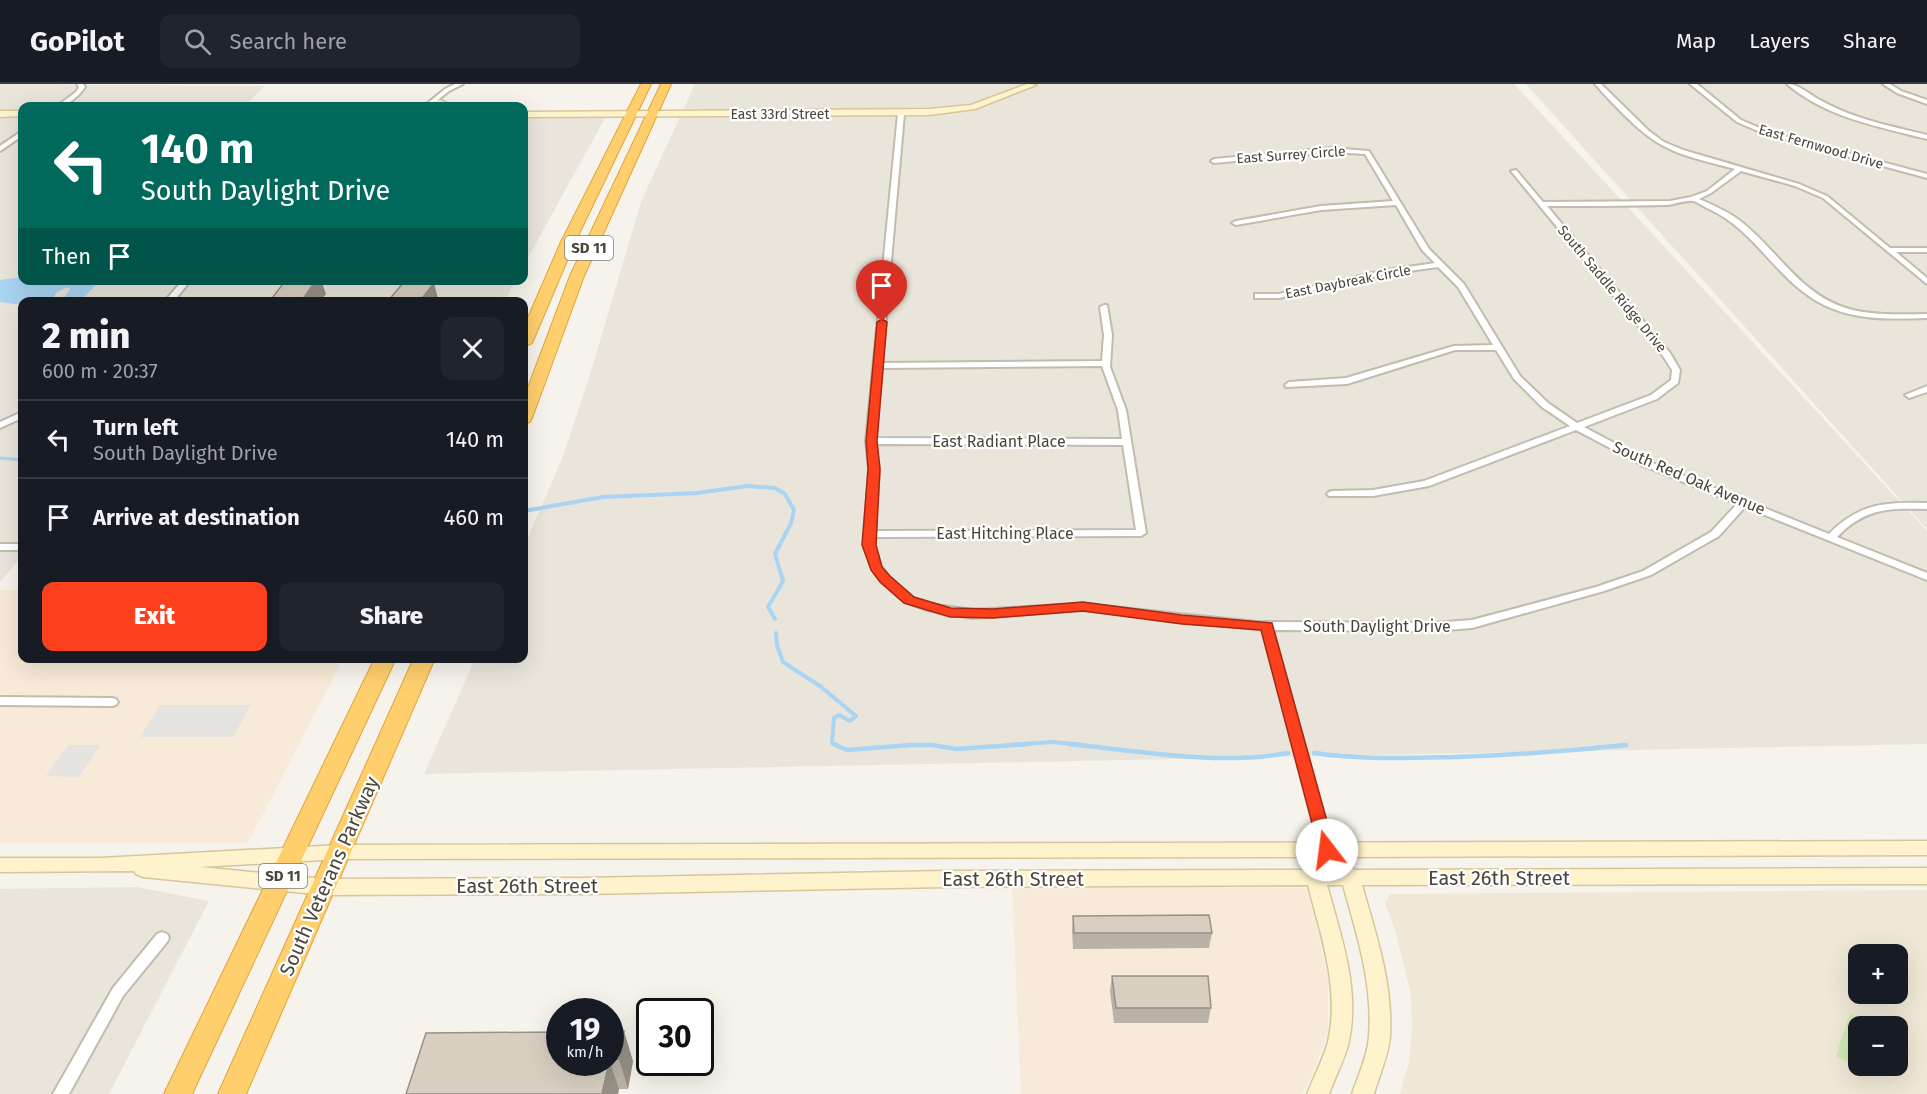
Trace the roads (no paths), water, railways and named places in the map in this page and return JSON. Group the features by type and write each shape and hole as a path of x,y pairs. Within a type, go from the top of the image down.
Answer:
{"highway":[{"name":"SD 11","path":"528,335 568,242 646,84"},
{"name":"SD 11","path":"528,407 573,285 666,84"},
{"name":"SD 11","path":"178,1094 384,663"},
{"name":"South Veterans Parkway","path":"232,1094 423,663"}],"main road":[{"name":"East 33rd Street","path":"528,115 901,114 972,106 1032,85"},
{"path":"0,114 18,114"},
{"name":"East 26th Street","path":"0,865 101,865 340,852 1927,848"},
{"path":"1318,1094 1338,1042 1342,1006 1339,968 1316,878 1327,850 1350,878 1375,965 1379,993 1380,1038 1363,1094"},
{"name":"East 26th Street","path":"101,865 324,886 573,886 945,879 1927,876"}],"street":[{"path":"66,102 78,93 82,87 80,84"},
{"path":"1598,84 1652,137 1662,143 1681,151 1797,185 1825,197 1927,282"},
{"name":"East Fernwood Drive","path":"1693,84 1739,121 1767,134 1927,176"},
{"path":"1790,84 1811,100 1837,113 1927,137"},
{"path":"1886,84 1899,92 1927,102"},
{"path":"432,102 447,90 458,85"},
{"path":"450,102 458,85"},
{"name":"South Daylight Drive","path":"901,114 872,441 874,469 870,555 885,579 909,600 927,607 972,614 1083,607 1267,626 1433,627 1472,624 1647,573 1714,534 1744,502"},
{"path":"0,149 18,136"},
{"name":"East Surrey Circle","path":"1214,160 1331,150 1367,152"},
{"name":"South Red Oak Avenue","path":"1367,152 1426,250 1438,265 1461,286 1526,388 1576,426 1647,464 1927,577"},
{"path":"1541,204 1671,203 1693,199 1709,192 1740,168"},
{"name":"South Saddle Ridge Drive","path":"1332,494 1373,494 1426,484 1654,398 1675,381 1676,370 1667,355 1514,171"},
{"path":"1693,199 1740,224 1809,292 1828,305 1865,315 1927,316"},
{"path":"1236,224 1321,208 1397,203"},
{"path":"1890,250 1927,250"},
{"name":"East Daybreak Circle","path":"1258,296 1278,296 1387,272 1438,265"},
{"path":"173,297 183,285"},
{"path":"1104,307 1108,335 1106,363 1122,410 1126,442"},
{"path":"1289,385 1347,381 1454,348 1498,347"},
{"path":"878,366 1106,363"},
{"path":"1909,395 1927,389"},
{"path":"0,425 18,417"},
{"name":"East Radiant Place","path":"872,441 1126,442"},
{"name":"East Hitching Place","path":"870,534 1141,533 1126,442"},
{"path":"1831,537 1845,520 1866,510 1898,505 1927,506"},
{"path":"0,547 18,547"},
{"path":"1267,626 1327,850"},
{"path":"0,701 112,702"},
{"path":"61,1094 118,992 162,938"}],"water":[{"path":"18,278 18,285 96,285 84,297 65,297 70,289 67,287 56,293 54,297 18,297 18,304 0,302 0,280"}],"waterway":[{"path":"0,458 18,460"},
{"path":"528,510 603,497 697,493 748,486 775,488 785,494 794,510 791,523 775,554 783,581 768,607 775,619"},
{"path":"776,633 777,645 783,662 820,686 856,716 850,721 839,715 834,718 832,743 837,745"},
{"path":"1009,745 1052,742 1084,745"},
{"path":"833,744 847,750 911,745"},
{"path":"932,745 956,749 1029,744"},
{"path":"1069,744 1206,758 1261,757 1288,753"},
{"path":"911,745 932,745"},
{"path":"1314,753 1367,758 1456,757 1626,745"}]}
